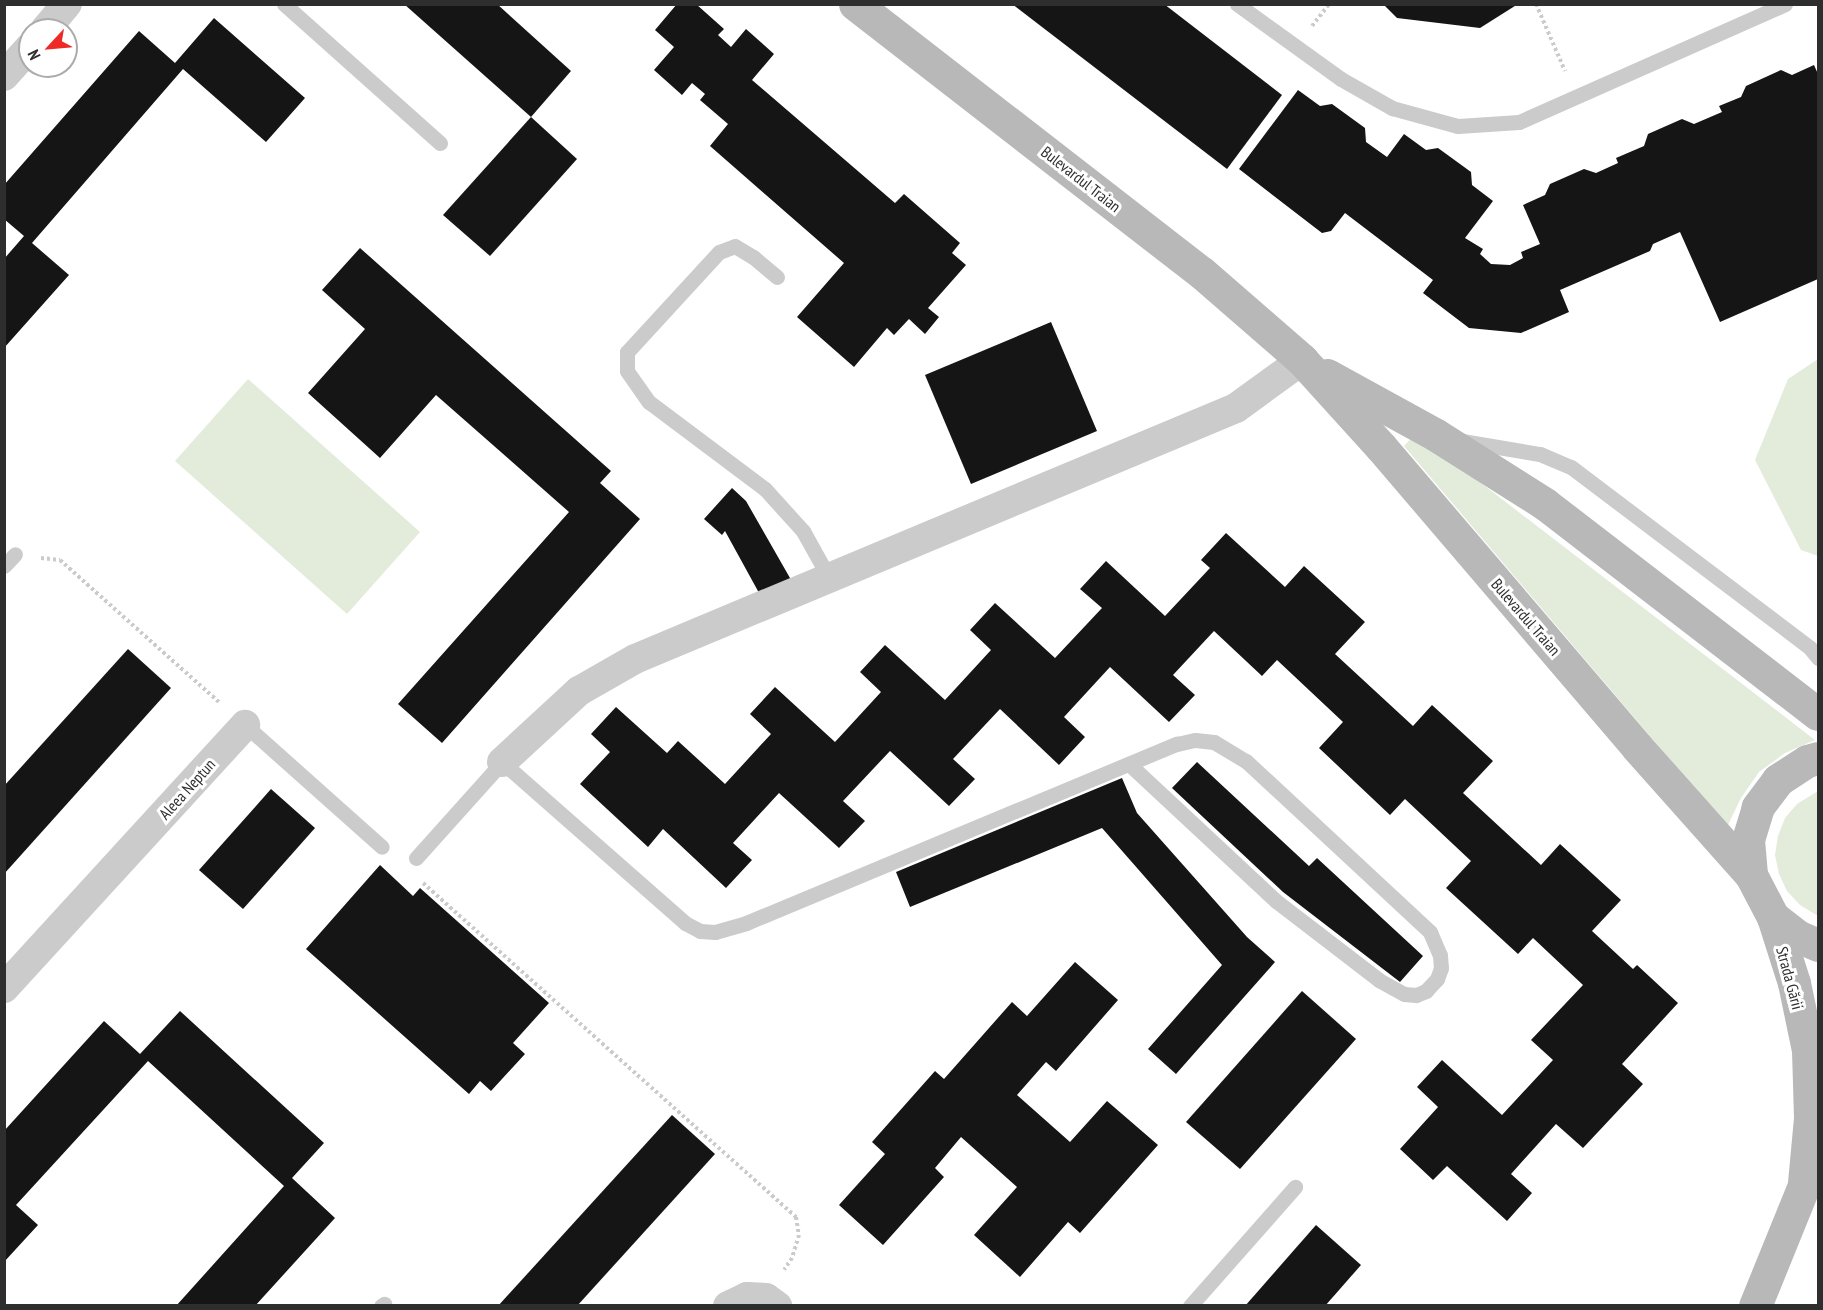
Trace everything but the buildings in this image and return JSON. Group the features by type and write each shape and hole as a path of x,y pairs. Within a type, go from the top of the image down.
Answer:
{"street":[{"path":"55,18 67,4"},
{"name":"Bulevardul Traian","path":"855,4 1202,273 1302,360 1381,447 1637,747 1751,875"},
{"path":"4,76 18,60"},
{"path":"502,762 579,691 606,674 1236,408 1302,360"},
{"name":"Bulevardul Traian","path":"1302,360 1436,435 1545,504 1818,714"},
{"name":"Aleea Neptun","path":"4,988 245,725"},
{"path":"1818,758 1807,761 1778,780 1758,807 1748,840 1751,875 1773,917 1797,936 1818,945"},
{"name":"Strada Gării","path":"1773,917 1794,983 1808,1050 1810,1118 1804,1183"},
{"name":"Strada Gării","path":"1755,1305 1818,1151"},
{"path":"728,1305 747,1297 772,1302"}],"lane":[{"path":"284,4 440,143"},
{"path":"1237,4 1341,79 1392,108 1458,126 1519,122 1785,4"},
{"path":"777,277 753,256 735,246 719,252 627,351 627,371 649,402 765,489 802,531 829,578"},
{"path":"1436,435 1540,454 1571,467 1810,648 1818,658"},
{"path":"4,567 15,554"},
{"path":"245,725 382,847"},
{"path":"416,858 502,762 685,923 700,931 715,932 746,923 1177,744 1195,740 1214,742 1231,750 1430,932 1440,956 1441,968 1437,979 1426,991 1416,995 1404,994 1379,980 1276,901 1129,764"},
{"path":"1190,1305 1295,1187"}],"path":[{"path":"1536,4 1576,96"},
{"path":"15,554 60,560 245,725"},
{"path":"382,847 796,1217 799,1235 792,1258 772,1302"}],"green space":[{"path":"1818,359 1818,556 1801,550 1755,460 1788,379"},
{"path":"248,379 420,532 347,614 175,461"},
{"path":"1416,433 1815,740 1785,753 1759,772 1741,798 1727,827 1404,446"},
{"path":"1818,791 1818,916 1800,905 1787,891 1779,874 1775,855 1778,836 1785,818 1797,804"}]}
